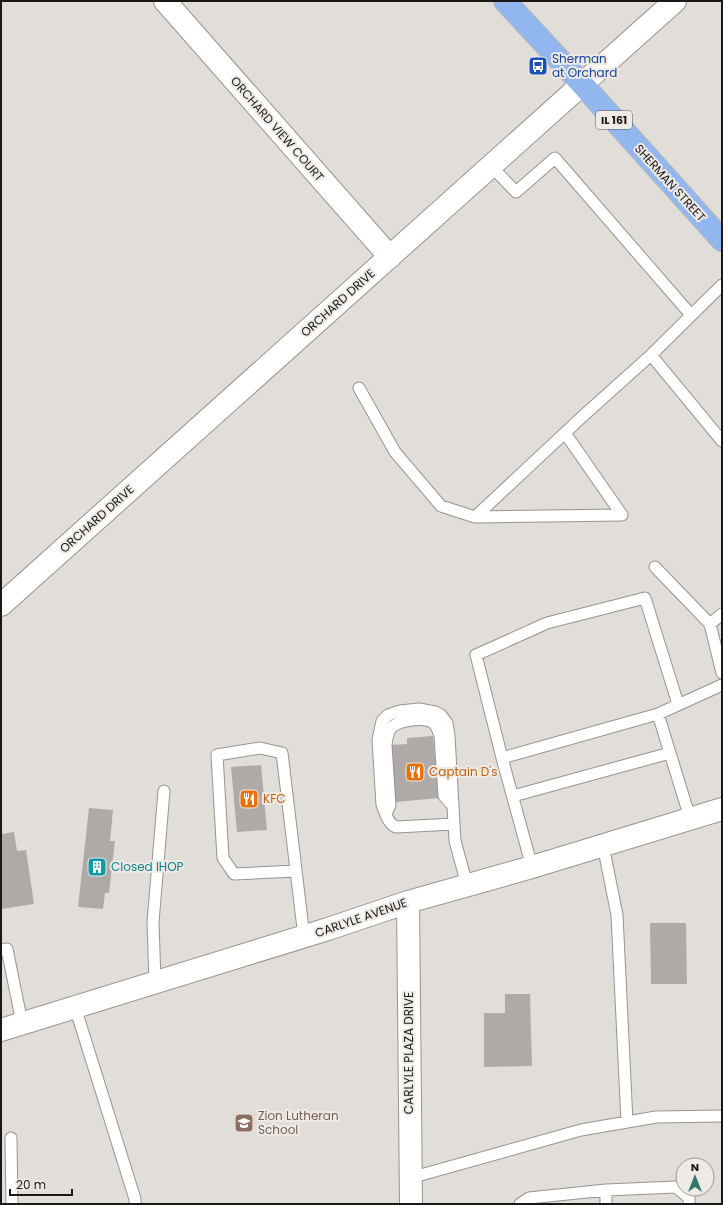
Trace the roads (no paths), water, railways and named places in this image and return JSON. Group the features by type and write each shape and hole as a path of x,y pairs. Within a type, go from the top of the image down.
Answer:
{"main road":[{"name":"SHERMAN STREET","path":"505,1 582,84 722,240"}],"street":[{"name":"ORCHARD VIEW COURT","path":"165,1 390,257"},
{"name":"ORCHARD DRIVE","path":"1,605 675,1"},
{"name":"CARLYLE AVENUE","path":"1,1030 304,937 408,902 532,867 722,809"},
{"name":"CARLYLE PLAZA DRIVE","path":"408,902 411,1204"}],"lane":[{"path":"492,166 516,192 555,158 691,315"},
{"path":"475,517 650,355 722,285"},
{"path":"650,355 722,441"},
{"path":"358,388 395,452 441,506 475,517 622,515 564,433"},
{"path":"655,567 710,624 722,673"},
{"path":"532,867 476,655 547,623 645,598 678,704"},
{"path":"710,624 722,614"},
{"path":"502,758 658,714 722,685"},
{"path":"454,824 396,827 391,825 388,821 382,805 378,735 382,721 388,715 400,711 419,709 435,712 447,723 456,846 467,885"},
{"path":"658,714 690,818"},
{"path":"296,871 234,874 223,858 217,755 260,748 282,754 304,937"},
{"path":"513,796 670,753"},
{"path":"155,982 152,922 164,792"},
{"path":"603,845 617,916 627,1122"},
{"path":"1,950 7,949 22,1023"},
{"path":"75,1007 135,1199 135,1204"},
{"path":"410,1178 580,1130 656,1117 722,1116"},
{"path":"11,1138 12,1204"},
{"path":"520,1204 529,1198 606,1190 676,1187 688,1198 689,1204"},
{"path":"606,1190 606,1204"}],"place":[{"name":"Sherman at Orchard","path":"538,66"},
{"name":"Captain D's","path":"415,772"},
{"name":"KFC","path":"249,799"},
{"name":"Closed IHOP","path":"97,867"},
{"name":"Zion Lutheran School","path":"244,1123"}]}
